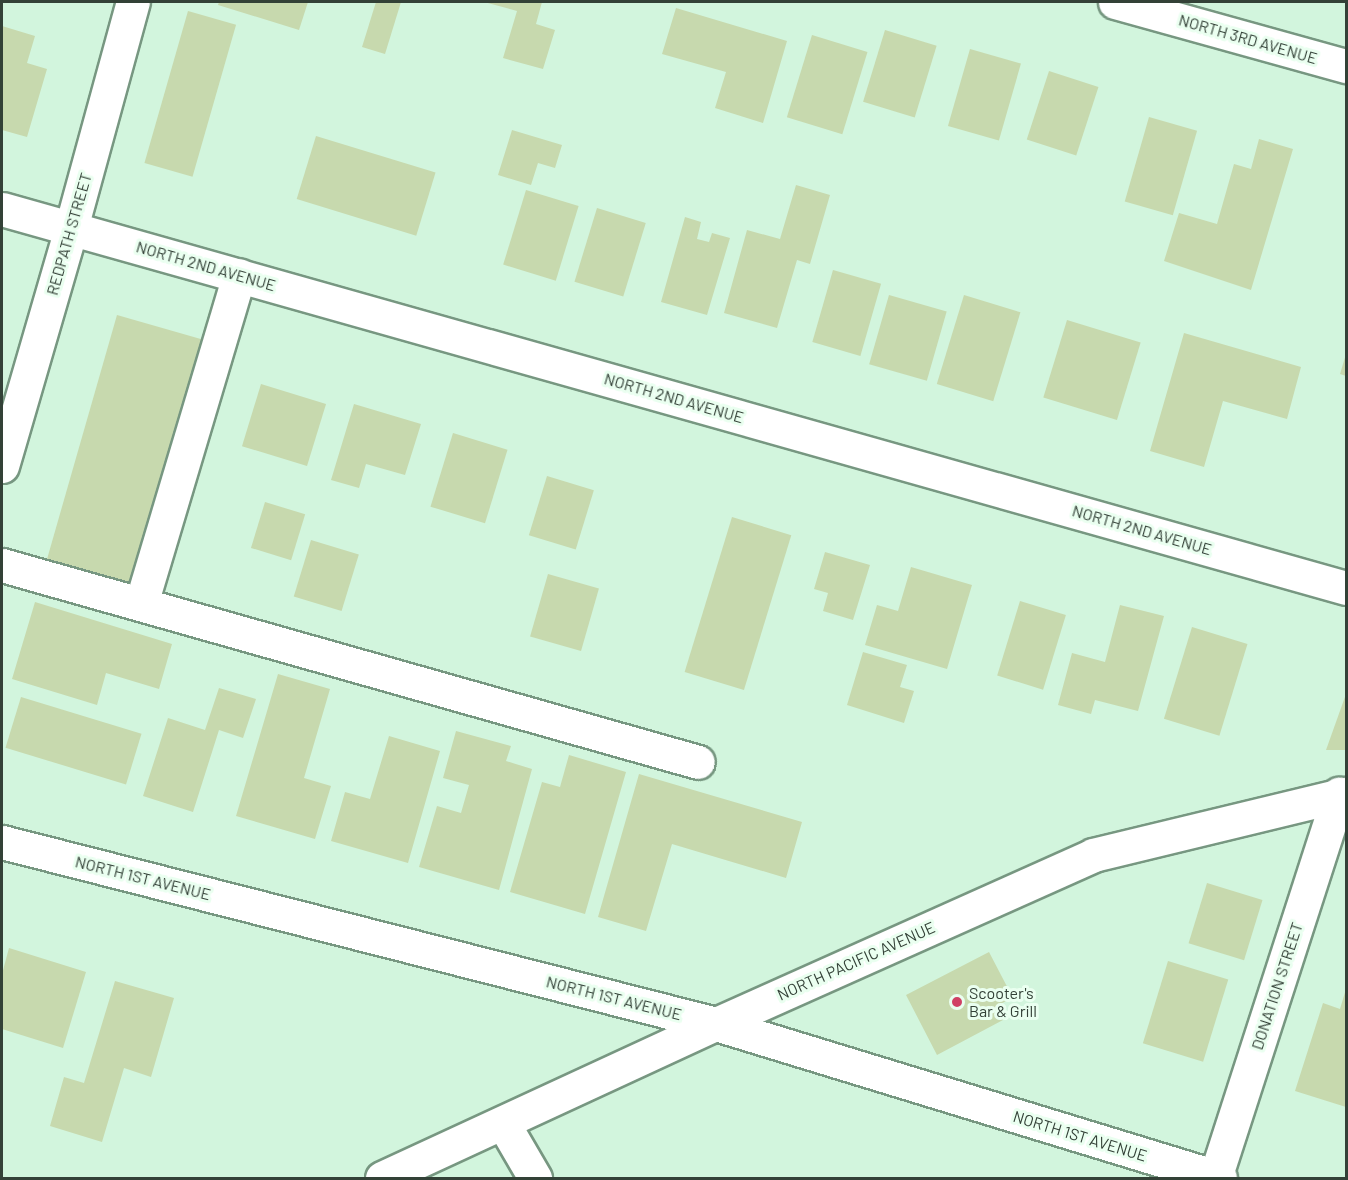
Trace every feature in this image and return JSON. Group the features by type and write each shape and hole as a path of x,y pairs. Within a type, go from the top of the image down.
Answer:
{"street":[{"name":"REDPATH STREET","path":"2,465 71,228 133,2"},
{"name":"NORTH 3RD AVENUE","path":"1115,2 1347,66"},
{"name":"NORTH 2ND AVENUE","path":"2,209 1347,588"},
{"path":"141,604 239,275"},
{"path":"2,565 698,762"},
{"name":"NORTH PACIFIC AVENUE","path":"382,1179 716,1024 1094,855 1343,794"},
{"name":"DONATION STREET","path":"1216,1178 1343,794"},
{"name":"NORTH 1ST AVENUE","path":"2,842 716,1024 1216,1178"},
{"path":"503,1123 535,1179"}],"building":[{"path":"219,2 308,2 299,30 218,5"},
{"path":"376,2 401,2 385,54 362,47"},
{"path":"484,2 542,2 536,24 555,30 543,69 503,58 517,11"},
{"path":"676,8 787,41 763,123 715,108 726,72 662,54"},
{"path":"188,11 236,25 193,177 144,163"},
{"path":"2,26 35,36 27,63 47,69 27,137 2,130"},
{"path":"885,30 937,46 915,118 863,102"},
{"path":"812,35 867,52 842,134 787,117"},
{"path":"970,49 1021,64 999,141 948,126"},
{"path":"1049,71 1098,87 1076,156 1027,139"},
{"path":"1149,117 1197,131 1173,215 1125,202"},
{"path":"512,130 562,145 555,168 538,163 531,185 498,175"},
{"path":"316,136 436,173 416,236 297,199"},
{"path":"1259,139 1293,149 1251,290 1164,261 1179,213 1217,224 1234,164 1251,169"},
{"path":"796,185 830,195 810,264 797,260 777,328 724,313 747,230 780,239"},
{"path":"526,190 579,206 556,281 503,265"},
{"path":"597,208 646,223 623,297 574,282"},
{"path":"685,217 701,222 697,239 709,242 712,233 730,238 707,315 661,302"},
{"path":"833,270 881,284 860,356 812,342"},
{"path":"889,295 947,312 927,381 869,364"},
{"path":"964,295 1020,312 993,401 937,384"},
{"path":"117,315 211,342 140,592 45,565"},
{"path":"1067,320 1141,343 1117,420 1043,397"},
{"path":"1184,333 1301,367 1287,419 1223,401 1204,467 1150,451"},
{"path":"1346,354 1346,376 1340,374"},
{"path":"261,384 326,404 307,466 242,446"},
{"path":"354,404 421,424 405,475 366,464 359,488 331,480"},
{"path":"453,433 508,450 485,523 430,507"},
{"path":"547,476 594,490 576,550 529,535"},
{"path":"265,502 305,514 291,560 251,548"},
{"path":"732,517 791,535 744,690 685,672"},
{"path":"311,540 359,555 342,611 294,596"},
{"path":"825,552 870,565 853,620 823,611 828,593 814,589"},
{"path":"911,567 972,585 947,669 865,645 877,605 898,611"},
{"path":"548,574 599,589 581,651 530,636"},
{"path":"1020,601 1066,615 1043,690 997,676"},
{"path":"35,602 172,644 159,689 106,673 97,705 12,679"},
{"path":"1120,605 1164,616 1138,711 1095,700 1091,714 1058,705 1072,653 1105,662"},
{"path":"1192,627 1247,644 1219,736 1164,719"},
{"path":"863,652 907,665 900,687 914,691 904,723 847,705"},
{"path":"278,674 330,689 304,778 331,786 315,839 236,816"},
{"path":"219,688 256,699 243,738 219,730 193,812 143,796 168,718 205,730"},
{"path":"1346,694 1346,750 1326,750"},
{"path":"21,697 141,734 126,785 6,748"},
{"path":"456,731 511,746 506,761 532,769 499,890 419,867 437,806 461,813 469,785 443,778"},
{"path":"389,736 440,751 408,863 331,841 345,792 370,799"},
{"path":"569,755 626,772 585,914 510,892 542,782 560,787"},
{"path":"639,774 802,822 786,878 672,844 646,931 598,917"},
{"path":"1207,883 1262,900 1244,960 1189,943"},
{"path":"9,948 86,972 63,1048 2,1029 2,974"},
{"name":"Scooter's Bar & Grill","path":"989,952 1013,998 996,1006 1003,1020 937,1055 906,995"},
{"path":"1168,961 1228,979 1203,1062 1143,1043"},
{"path":"115,981 174,998 151,1077 124,1068 102,1142 50,1126 64,1077 84,1083"},
{"path":"1346,989 1346,1107 1295,1091 1323,1003 1340,1009"}],"place":[{"name":"Scooter's Bar & Grill","path":"957,1002"}]}
